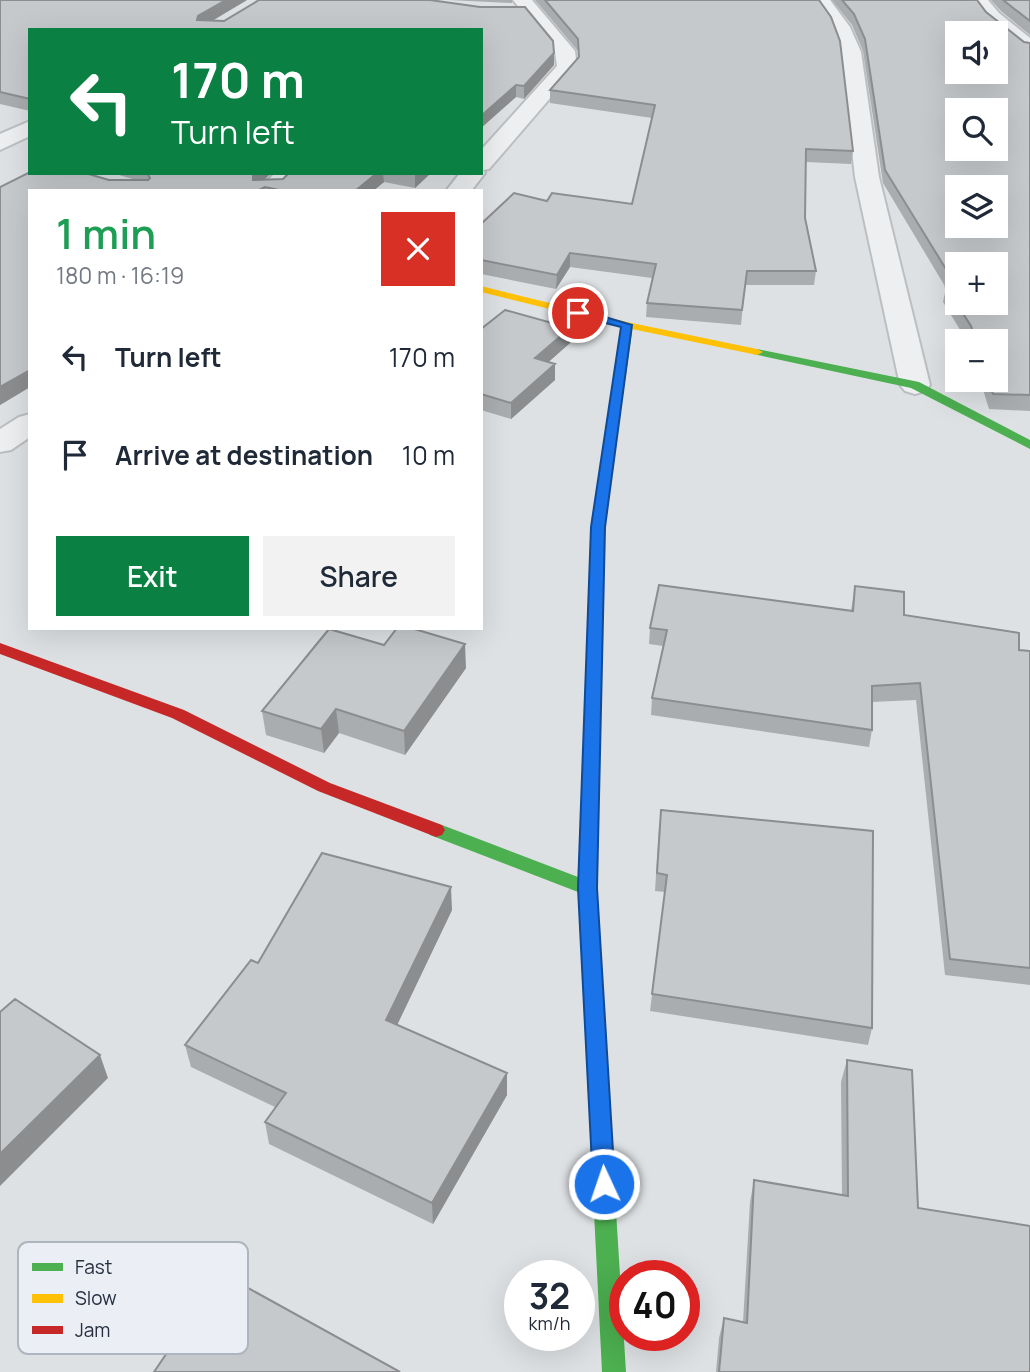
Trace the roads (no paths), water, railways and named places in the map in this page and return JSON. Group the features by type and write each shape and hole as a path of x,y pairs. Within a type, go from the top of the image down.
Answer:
{"street":[{"path":"821,0 841,27 851,52 867,177 915,385"},
{"path":"979,0 992,17 1030,48"},
{"path":"483,162 567,67 565,51 527,6 506,11"},
{"path":"0,143 28,128"},
{"path":"271,189 287,175"},
{"path":"460,189 471,175"},
{"path":"483,289 627,325 915,385 1030,445"},
{"path":"614,1372 587,888 598,527 627,325"},
{"path":"0,443 28,424"},
{"path":"0,648 178,714 324,787 587,888"}]}
